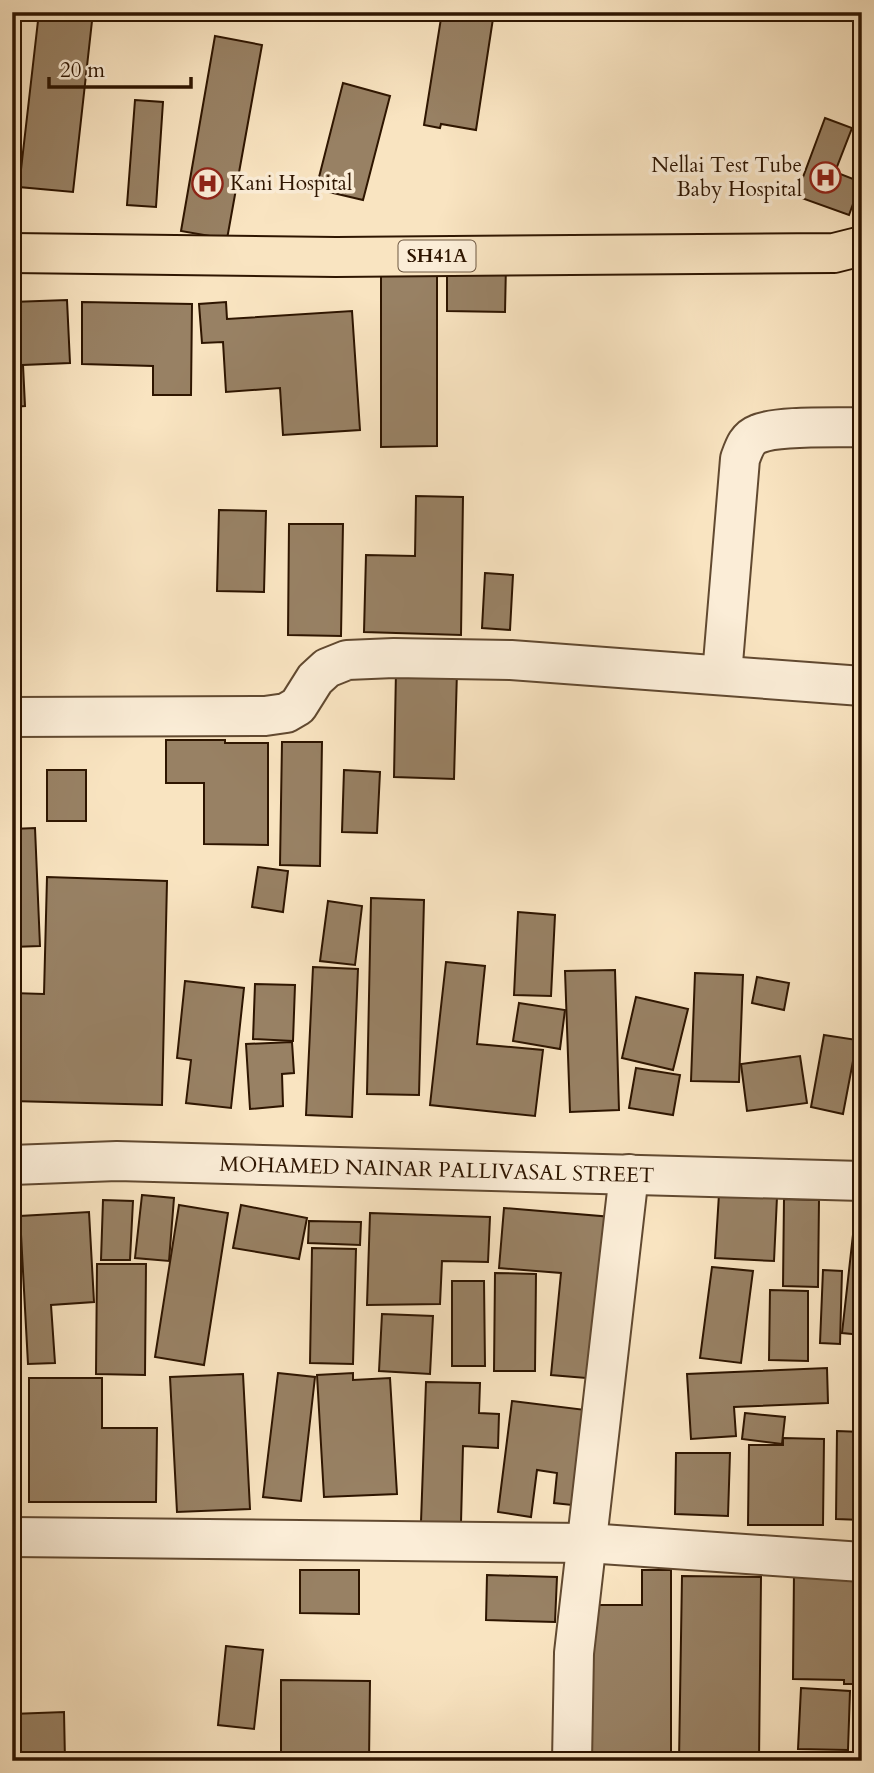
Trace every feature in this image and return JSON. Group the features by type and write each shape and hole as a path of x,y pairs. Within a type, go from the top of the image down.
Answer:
{"main road":[{"name":"SH41A","path":"12,253 336,257 834,253 862,246"}],"street":[{"path":"722,675 740,459 746,443 757,434 775,430 862,427"},
{"path":"12,717 265,716 286,713 299,706 315,679 327,668 347,660 359,659 511,660 862,686"},
{"name":"MOHAMED NAINAR PALLIVASAL STREET","path":"12,1165 117,1161 862,1181"},
{"path":"572,1761 574,1653 629,1174"},
{"path":"12,1537 587,1543 862,1562"}],"building":[{"path":"39,12 93,12 73,192 19,187"},
{"path":"442,12 494,12 476,130 441,124 440,128 424,125"},
{"path":"215,36 262,45 227,239 181,231"},
{"path":"343,83 390,96 363,200 316,189"},
{"path":"135,100 163,102 156,207 127,205"},
{"path":"825,118 852,128 835,172 861,182 849,215 796,196"},
{"path":"381,263 437,263 437,446 381,447"},
{"path":"447,263 506,264 505,312 447,311"},
{"path":"67,300 70,363 23,365 25,406 12,407 12,302"},
{"path":"82,302 192,304 191,395 153,395 153,366 82,364"},
{"path":"226,302 227,319 352,311 360,430 283,435 280,388 226,392 223,342 202,343 199,304"},
{"path":"416,496 463,497 461,635 364,632 366,555 415,556"},
{"path":"219,510 266,511 264,592 217,591"},
{"path":"289,524 343,524 341,636 288,635"},
{"path":"485,573 513,575 510,630 482,628"},
{"path":"396,670 457,671 454,779 394,777"},
{"path":"166,740 268,743 268,845 204,844 204,783 166,783"},
{"path":"282,742 322,742 320,866 280,865"},
{"path":"47,770 86,770 86,821 47,821"},
{"path":"344,770 380,772 377,833 342,832"},
{"path":"35,828 40,946 12,947 12,829"},
{"path":"258,867 288,871 283,912 252,907"},
{"path":"47,877 167,881 162,1105 12,1101 12,993 44,994"},
{"path":"371,898 424,900 419,1095 367,1094"},
{"path":"328,901 362,906 355,965 320,961"},
{"path":"518,912 555,915 551,996 514,995"},
{"path":"446,962 485,966 477,1044 543,1050 535,1116 430,1105"},
{"path":"313,967 358,969 352,1117 306,1115"},
{"path":"615,970 619,1110 570,1112 565,971"},
{"path":"695,973 743,975 739,1082 691,1081"},
{"path":"757,977 789,983 784,1010 752,1003"},
{"path":"185,981 244,988 231,1108 186,1103 191,1060 177,1058"},
{"path":"255,984 295,985 293,1041 253,1039"},
{"path":"636,997 688,1009 673,1070 622,1058"},
{"path":"519,1003 565,1010 560,1049 513,1041"},
{"path":"824,1035 857,1040 843,1114 811,1107"},
{"path":"292,1042 294,1073 282,1074 283,1106 250,1109 246,1044"},
{"path":"800,1056 807,1103 747,1111 741,1064"},
{"path":"636,1068 680,1075 673,1115 629,1108"},
{"path":"719,1194 777,1197 774,1261 715,1258"},
{"path":"142,1195 174,1198 169,1261 135,1258"},
{"path":"784,1199 819,1200 818,1287 783,1286"},
{"path":"857,1199 862,1199 862,1335 842,1333"},
{"path":"103,1200 133,1201 130,1260 101,1260"},
{"path":"179,1205 228,1213 204,1365 155,1357"},
{"path":"241,1205 307,1218 299,1259 233,1248"},
{"path":"504,1208 612,1217 598,1379 551,1375 561,1273 499,1268"},
{"path":"14,1212 14,1276 12,1276"},
{"path":"89,1212 94,1302 51,1305 55,1363 28,1364 20,1216"},
{"path":"370,1213 490,1217 488,1262 442,1261 440,1304 367,1305"},
{"path":"309,1221 361,1222 360,1245 308,1243"},
{"path":"312,1248 356,1249 353,1364 310,1363"},
{"path":"97,1264 146,1264 145,1375 96,1374"},
{"path":"712,1267 753,1271 741,1363 700,1358"},
{"path":"823,1270 842,1271 840,1344 820,1343"},
{"path":"495,1273 536,1274 535,1371 494,1371"},
{"path":"452,1281 484,1281 485,1366 452,1366"},
{"path":"770,1290 808,1291 808,1361 769,1360"},
{"path":"382,1314 433,1316 430,1374 379,1371"},
{"path":"855,1366 862,1366 862,1406 855,1406"},
{"path":"827,1368 828,1403 734,1407 736,1436 691,1439 687,1374"},
{"path":"278,1373 315,1377 301,1501 263,1497"},
{"path":"353,1373 353,1380 390,1378 397,1494 324,1497 317,1375"},
{"path":"243,1374 250,1509 177,1512 170,1377"},
{"path":"29,1378 102,1378 102,1428 157,1428 156,1502 29,1502"},
{"path":"426,1382 480,1383 479,1413 499,1414 498,1448 463,1446 461,1523 421,1522"},
{"path":"512,1401 594,1411 576,1477 572,1505 554,1503 557,1473 537,1470 531,1517 498,1512"},
{"path":"745,1413 785,1417 782,1444 742,1439"},
{"path":"837,1431 862,1432 862,1520 836,1519"},
{"path":"783,1438 824,1439 823,1525 748,1525 749,1445 783,1445"},
{"path":"676,1453 730,1453 728,1516 675,1514"},
{"path":"300,1570 359,1570 359,1614 300,1613"},
{"path":"642,1570 671,1570 671,1761 588,1761 588,1605 642,1605"},
{"path":"794,1572 862,1572 862,1684 844,1684 844,1680 793,1679"},
{"path":"487,1575 557,1577 555,1622 486,1620"},
{"path":"682,1576 761,1577 759,1761 679,1761"},
{"path":"226,1646 263,1650 254,1729 218,1725"},
{"path":"281,1680 370,1681 369,1761 281,1761"},
{"path":"801,1688 850,1691 848,1750 798,1749"},
{"path":"64,1712 65,1761 12,1761 12,1714"}],"place":[{"name":"Nellai Test Tube Baby Hospital","path":"825,177"},
{"name":"Kani Hospital","path":"207,183"}]}
